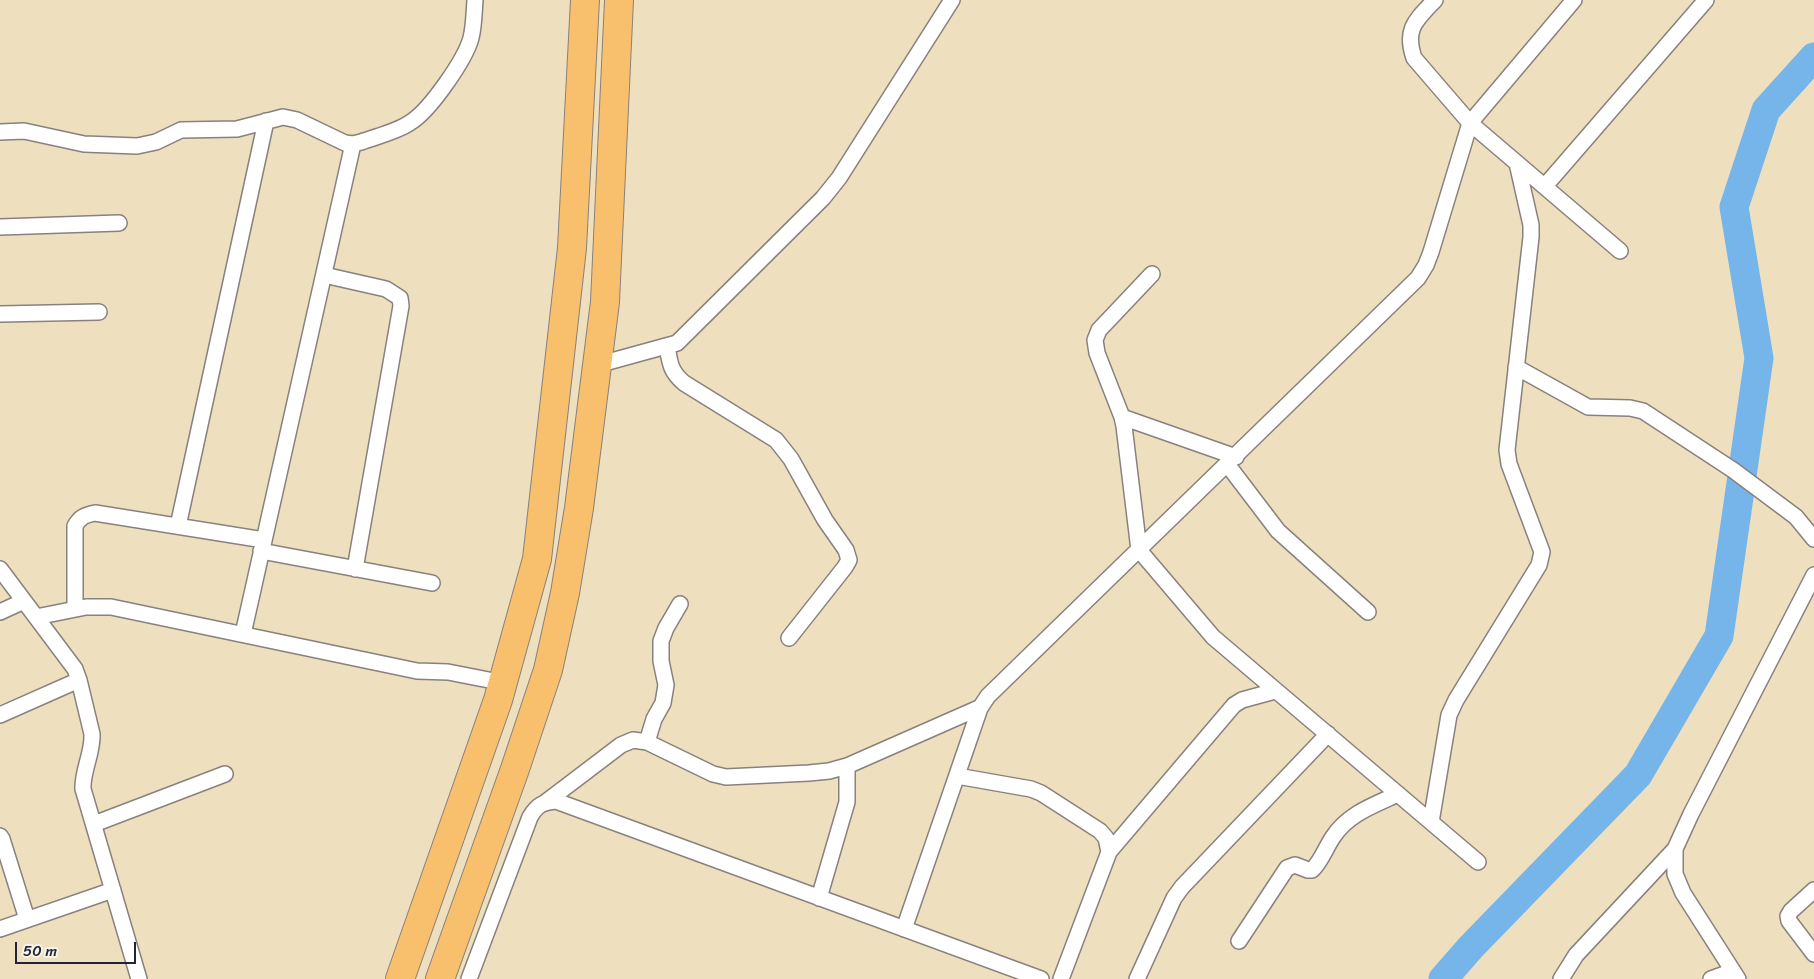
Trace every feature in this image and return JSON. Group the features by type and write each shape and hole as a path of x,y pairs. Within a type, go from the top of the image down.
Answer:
{"highway":[{"path":"400,979 504,683 537,559 572,248 585,0"},
{"path":"440,979 515,769 548,670 565,593 579,508 605,302 619,0"}],"street":[{"path":"0,132 24,131 84,144 137,146 156,142 181,130 237,129 277,118 290,118 337,141 354,144 409,124 428,108 463,58 474,23 475,0"},
{"path":"598,365 677,343 832,188 952,0"},
{"path":"1435,0 1415,22 1410,33 1409,45 1414,58 1470,123 1620,251"},
{"path":"904,929 981,707 988,696 1418,278 1431,252 1470,123 1574,0"},
{"path":"1544,186 1706,0"},
{"path":"178,526 266,121"},
{"path":"242,634 354,144"},
{"path":"1431,822 1449,715 1456,700 1539,565 1542,552 1508,464 1507,450 1531,237 1517,163"},
{"path":"0,226 119,223"},
{"path":"1152,274 1099,330 1095,340 1097,353 1122,417 1139,550 1213,637 1478,862"},
{"path":"324,275 386,289 400,298 401,306 355,569"},
{"path":"0,314 99,312"},
{"path":"667,346 671,368 675,376 776,440 791,459 825,520 846,550 849,560 846,567 789,638"},
{"path":"1516,367 1588,407 1630,408 1643,411 1733,470 1796,517 1814,538"},
{"path":"1122,417 1231,460 1278,530 1368,612"},
{"path":"75,609 75,526 79,519 86,514 95,513 178,526 355,569 432,583"},
{"path":"0,569 69,659 79,680 92,734 91,753 83,780 84,790 139,979"},
{"path":"1561,979 1576,954 1675,849 1691,814 1814,575"},
{"path":"0,612 24,601"},
{"path":"647,742 654,719 663,703 666,685 661,660 661,641 680,604"},
{"path":"36,617 86,606 111,607 418,671 448,672 504,683"},
{"path":"0,715 79,680"},
{"path":"1061,979 1109,852 1234,705 1242,700 1275,690"},
{"path":"469,979 530,817 536,806 546,802 621,745 633,740 647,742 713,774 726,777 829,771 847,766 981,707"},
{"path":"1137,979 1174,898 1182,887 1328,734"},
{"path":"820,898 847,802 847,766"},
{"path":"94,824 225,774"},
{"path":"957,776 1031,789 1041,793 1100,831 1106,838 1109,852"},
{"path":"1238,941 1287,868 1295,865 1312,870 1334,835 1352,818 1360,812 1398,794"},
{"path":"546,802 556,802 1041,979"},
{"path":"0,836 27,919"},
{"path":"1675,849 1675,874 1683,893 1735,975 1711,979"},
{"path":"0,929 113,890"},
{"path":"1814,890 1791,911 1788,921 1814,954"}],"waterway":[{"path":"1443,979 1471,947 1638,775 1719,636 1759,358 1734,207 1766,110 1814,57"}]}
